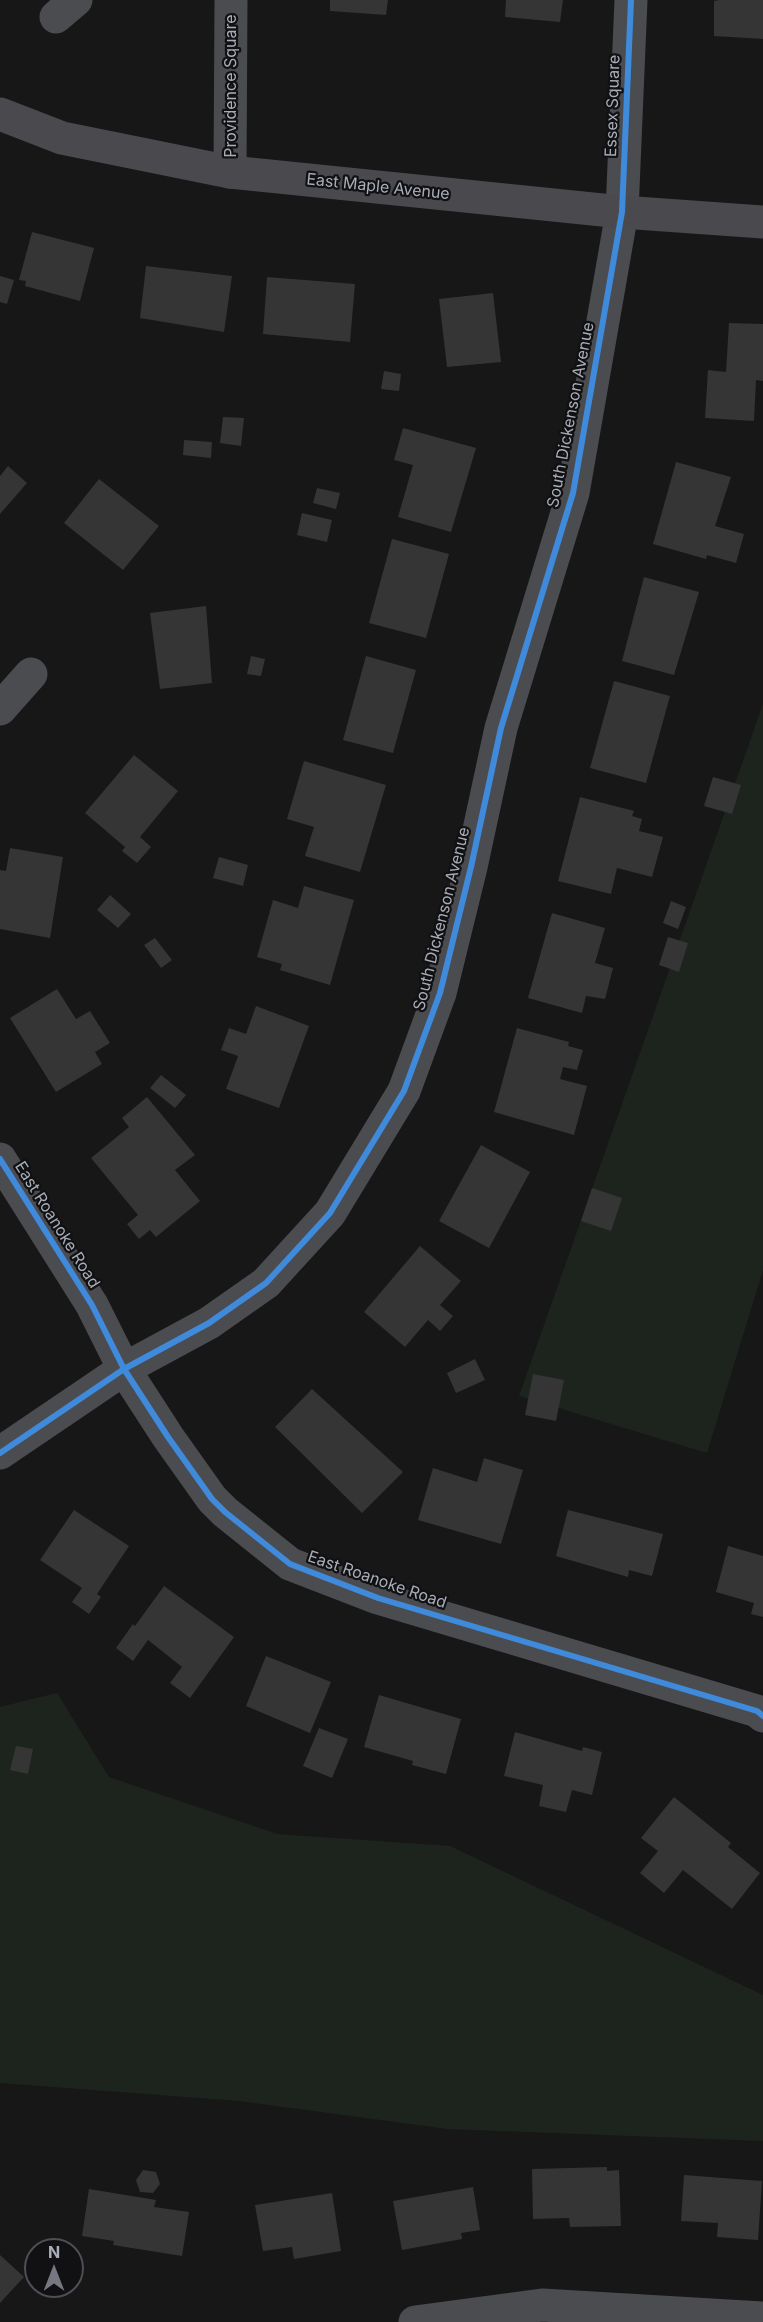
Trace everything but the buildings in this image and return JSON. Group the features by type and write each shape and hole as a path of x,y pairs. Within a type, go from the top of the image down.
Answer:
{"main road":[{"name":"East Maple Avenue","path":"0,114 62,138 230,172 622,212 763,222"}],"street":[{"name":"Providence Square","path":"230,172 231,0"},
{"name":"Essex Square","path":"622,212 631,0"},
{"name":"South Dickenson Avenue","path":"0,1453 124,1369 209,1323 266,1283 330,1213 404,1091 440,993 471,867 501,728 573,493 622,212"},
{"path":"0,709 31,674"},
{"name":"East Roanoke Road","path":"0,1159 92,1305 124,1369 168,1437 225,1512 290,1564 378,1598 757,1711 763,1716"},
{"path":"415,2322 542,2305 763,2318"}],"shaded area":[{"path":"763,704 763,1270 707,1453 519,1396"},
{"path":"57,1693 109,1777 277,1834 450,1846 763,1995 763,2141 448,2129 239,2101 0,2083 0,1707"}],"cycle path":[{"path":"0,1453 124,1369 209,1323 266,1283 330,1213 404,1091 440,993 471,867 501,728 573,493 622,212 631,0"},
{"path":"0,1159 92,1305 124,1369 212,1499 290,1564 378,1598 757,1711 763,1716"}]}
